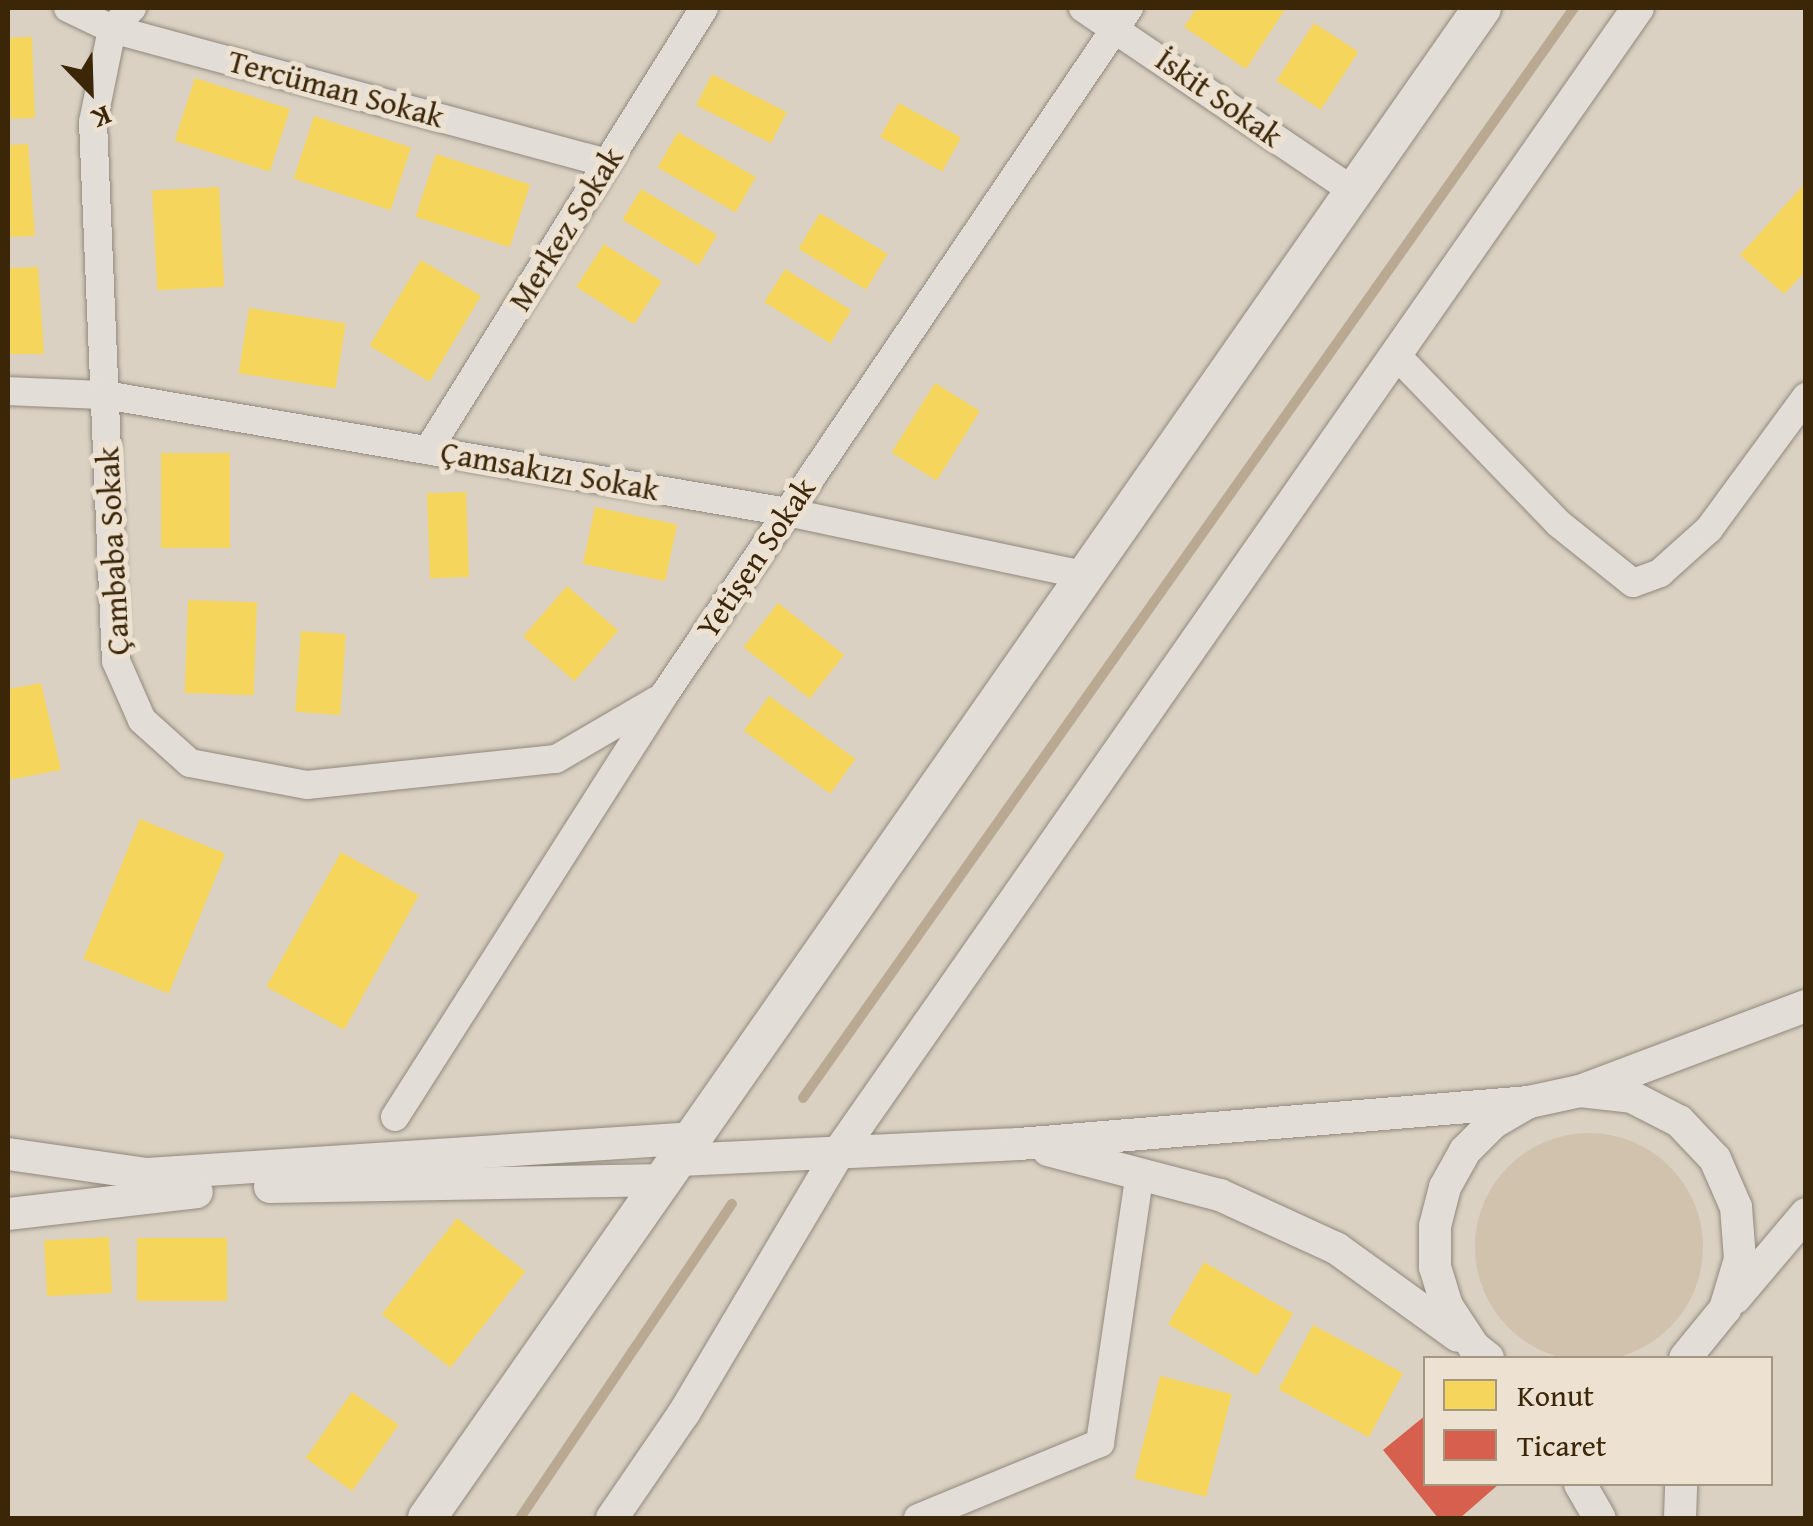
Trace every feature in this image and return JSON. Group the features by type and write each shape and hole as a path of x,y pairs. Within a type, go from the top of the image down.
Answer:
{"main road":[{"path":"427,1518 1089,576 1482,8"}],"street":[{"name":"Tercüman Sokak","path":"68,8 112,29 607,162"},
{"path":"112,29 132,8"},
{"name":"Merkez Sokak","path":"428,450 704,8"},
{"name":"İskit Sokak","path":"1083,8 1122,17 1354,191"},
{"path":"612,1518 684,1413 841,1149 1638,8"},
{"name":"Yetişen Sokak","path":"394,1116 664,695 1122,17"},
{"name":"Çambaba Sokak","path":"112,29 93,122 116,661 142,720 190,763 308,785 556,759 664,695"},
{"path":"1396,355 1558,523 1633,582 1660,573 1709,529 1806,397"},
{"name":"Çamsakızı Sokak","path":"8,391 105,394 787,512 1089,576"},
{"path":"8,1214 248,1188 841,1149 1019,1144 1528,1102 1576,1092 1806,1006"},
{"path":"1576,1092 1632,1098 1679,1121 1715,1159 1736,1207 1740,1259 1726,1309"},
{"path":"1481,1353 1447,1306 1435,1266 1435,1226 1445,1187 1465,1152 1494,1123 1528,1102"},
{"path":"1019,1144 1220,1195 1336,1248 1481,1353"},
{"path":"8,1154 147,1174 680,1159"},
{"path":"918,1518 1100,1443 1140,1173"},
{"path":"1692,1356 1806,1214"},
{"path":"1581,1486 1600,1518"},
{"path":"1680,1518 1681,1486"}],"shaded area":[{"path":"1567,1135 1611,1135 1652,1152 1684,1184 1701,1225 1701,1269 1684,1310 1652,1342 1622,1356 1556,1356 1526,1342 1494,1310 1477,1269 1477,1225 1494,1184 1526,1152"}],"building: Konut":[{"path":"1197,8 1286,8 1246,69 1184,27"},
{"path":"1314,23 1358,52 1321,110 1276,81"},
{"path":"32,37 35,118 11,119 8,38"},
{"path":"712,74 787,112 771,143 696,105"},
{"path":"195,78 290,109 270,172 175,141"},
{"path":"899,103 961,137 942,172 880,137"},
{"path":"314,116 411,148 391,210 294,179"},
{"path":"678,132 756,177 735,213 658,168"},
{"path":"28,144 35,236 8,237 8,145"},
{"path":"436,154 530,185 510,247 416,217"},
{"path":"1806,182 1806,271 1784,294 1740,255"},
{"path":"219,187 224,287 157,290 152,191"},
{"path":"641,189 717,235 699,266 622,220"},
{"path":"820,213 888,254 866,290 798,249"},
{"path":"604,244 662,282 634,324 576,287"},
{"path":"421,260 481,296 429,382 369,346"},
{"path":"38,267 44,354 8,354 8,268"},
{"path":"785,269 851,310 830,343 764,302"},
{"path":"249,308 346,323 335,389 239,373"},
{"path":"935,383 980,411 936,481 892,453"},
{"path":"161,453 230,453 230,548 161,548"},
{"path":"466,492 469,577 430,578 427,493"},
{"path":"595,507 677,524 665,581 583,564"},
{"path":"567,586 618,631 574,681 523,637"},
{"path":"188,600 257,602 254,695 185,693"},
{"path":"778,603 844,655 810,699 744,647"},
{"path":"301,631 346,634 340,715 295,712"},
{"path":"41,683 61,770 8,780 8,689"},
{"path":"769,696 856,759 830,794 744,731"},
{"path":"140,819 225,853 169,993 83,959"},
{"path":"341,852 419,895 344,1030 266,987"},
{"path":"457,1218 526,1272 450,1368 382,1314"},
{"path":"109,1237 112,1293 47,1296 44,1240"},
{"path":"137,1238 227,1238 227,1301 137,1301"},
{"path":"1204,1262 1293,1314 1257,1376 1168,1324"},
{"path":"1313,1325 1403,1373 1369,1437 1279,1389"},
{"path":"1160,1376 1232,1394 1206,1497 1134,1479"},
{"path":"352,1392 399,1425 352,1491 306,1458"}],"building: Ticaret":[{"path":"1423,1417 1423,1486 1497,1486 1460,1518 1438,1518 1383,1450"}],"waterway":[{"path":"803,1098 1574,8"},
{"path":"520,1518 732,1204"}]}
